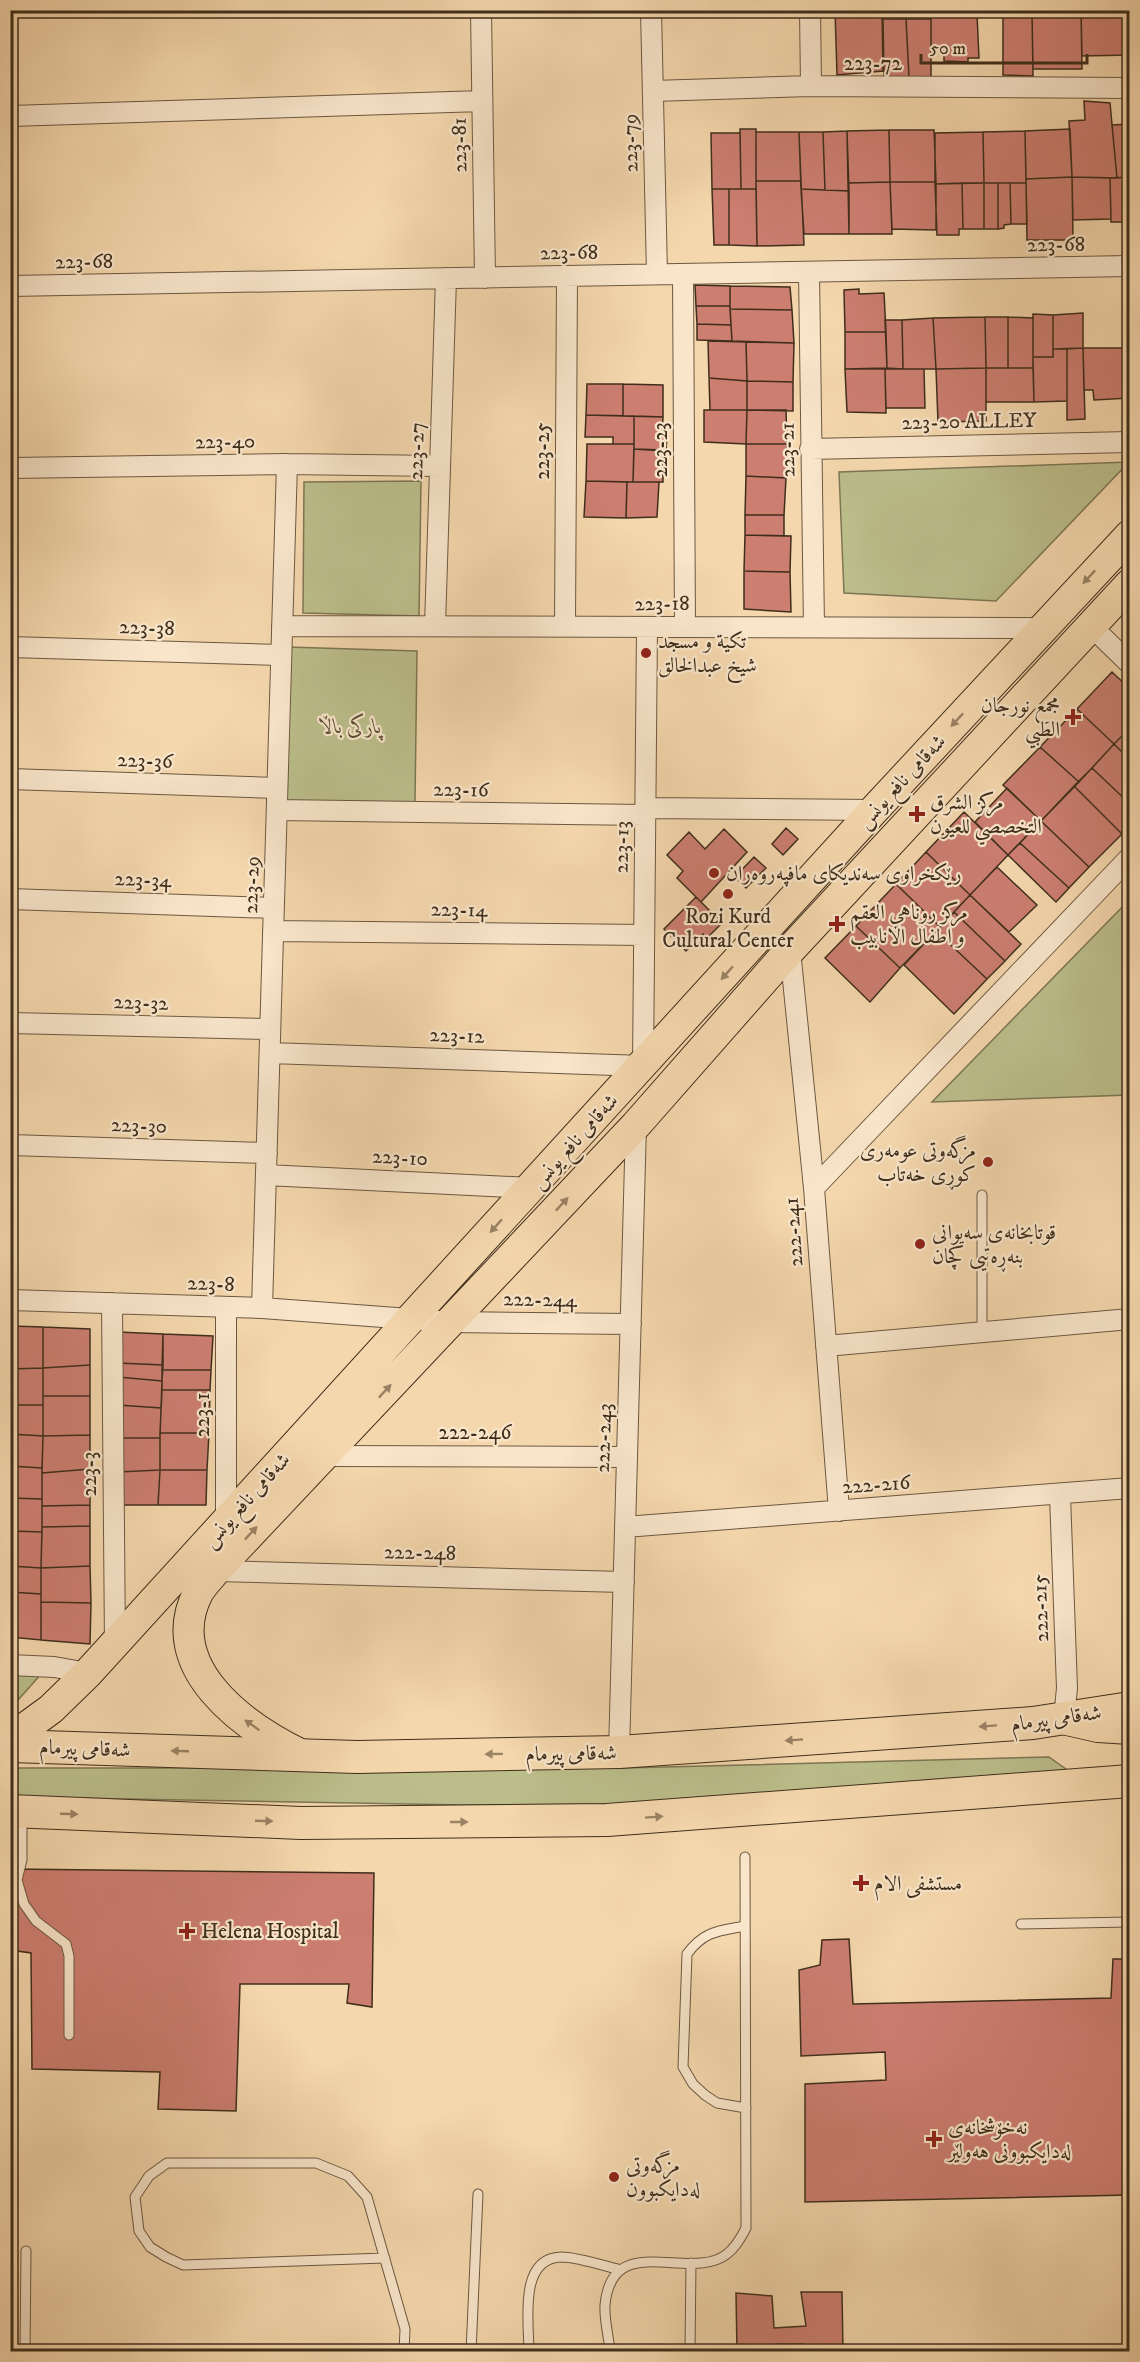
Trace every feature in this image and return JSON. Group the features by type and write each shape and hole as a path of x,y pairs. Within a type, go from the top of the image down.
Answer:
{"highway":[{"name":"شەقامی پیرمام","path":"10,1746 357,1757 619,1752 1064,1719 1130,1708"},
{"path":"16,1812 301,1823 607,1820 1130,1781"}],"main road":[{"name":"شەقامی نافع یونس","path":"10,1739 51,1709 115,1644 874,810 1130,535"},
{"name":"شەقامی نافع یونس","path":"302,1755 279,1744 243,1719 202,1678 191,1652 189,1620 199,1592 215,1571 636,1125 790,950 1130,584"},
{"path":"643,1066 668,1089"},
{"path":"1064,1719 1098,1726 1130,1729"}],"street":[{"name":"223-81","path":"481,10 485,278"},
{"name":"223-79","path":"651,10 657,274"},
{"path":"810,10 810,86"},
{"name":"223-72","path":"653,91 810,86 1130,88"},
{"path":"10,116 482,101"},
{"name":"223-68","path":"10,286 1130,266"},
{"name":"223-21","path":"809,272 814,627"},
{"name":"223-23","path":"683,274 685,627"},
{"name":"223-25","path":"566,626 567,276"},
{"name":"223-27","path":"435,626 446,278"},
{"name":"223-20 ALLEY","path":"810,449 1130,442"},
{"name":"223-40","path":"10,468 287,464 440,466"},
{"name":"223-29","path":"262,1308 287,464"},
{"name":"223-18","path":"282,626 1042,628"},
{"path":"1090,626 1130,664"},
{"name":"223-13","path":"643,1066 647,628"},
{"name":"223-38","path":"10,647 281,656"},
{"name":"223-36","path":"10,779 277,788"},
{"name":"223-16","path":"277,810 874,810"},
{"path":"814,1188 1130,857"},
{"name":"223-34","path":"10,899 274,908"},
{"name":"223-14","path":"273,931 644,936"},
{"name":"222-241","path":"790,950 814,1188 839,1511"},
{"name":"223-32","path":"10,1023 270,1029"},
{"name":"223-12","path":"270,1053 643,1066"},
{"name":"222-243","path":"619,1752 636,1125"},
{"name":"223-30","path":"10,1145 267,1153"},
{"name":"223-10","path":"266,1175 531,1188"},
{"name":"223-8","path":"10,1299 262,1308 410,1321 450,1322"},
{"name":"223-3","path":"112,1303 115,1644"},
{"name":"223-1","path":"226,1307 226,1522"},
{"path":"826,1346 1130,1319"},
{"name":"222-244","path":"450,1322 631,1324"},
{"name":"222-246","path":"324,1456 627,1456"},
{"name":"222-216","path":"625,1527 1130,1488"},
{"name":"222-215","path":"1060,1495 1067,1688 1064,1719"},
{"name":"222-248","path":"215,1571 624,1581"},
{"path":"10,1665 54,1667 88,1673"}],"lane":[{"path":"982,1195 982,1332"},
{"path":"16,1812 22,1860 17,1880 24,1904 36,1921 66,1944 69,1956 69,2035"},
{"path":"610,2352 605,2306 610,2285 621,2270 638,2262 691,2263 726,2256 740,2242 746,2228 745,1857"},
{"path":"1021,1924 1130,1922"},
{"path":"745,1926 708,1933 695,1943 687,1954 683,2067 693,2084 705,2096 717,2103 746,2108"},
{"path":"385,2258 183,2265 150,2247 139,2231 135,2198 149,2176 167,2163 316,2163 348,2176 367,2197 385,2258 405,2329 404,2352"},
{"path":"471,2352 478,2194"},
{"path":"26,2251 26,2352"},
{"path":"529,2352 529,2292 531,2280 538,2268 547,2260 562,2257 621,2270"},
{"path":"690,2352 691,2263"}],"green space":[{"path":"1129,462 996,601 844,593 839,472"},
{"path":"421,481 419,616 303,613 304,482"},
{"name":"پارکی باڵا","path":"287,647 417,651 415,802 285,804"},
{"path":"1129,900 1129,1095 932,1102"},
{"path":"11,1671 43,1672 18,1700 11,1700"},
{"path":"1049,1757 1070,1772 630,1804 464,1805 11,1797 11,1768 624,1768"}],"building":[{"path":"835,10 882,10 883,71 837,75"},
{"path":"882,10 906,10 906,19 883,19"},
{"path":"906,10 931,10 931,19 906,19"},
{"path":"931,10 982,10 982,14 931,15"},
{"path":"982,10 1032,10 1032,12 982,14"},
{"path":"1130,10 1130,55 1082,56 1081,11"},
{"path":"1081,11 1082,69 1033,69 1032,12"},
{"path":"1032,12 1033,76 1003,75 1003,14"},
{"path":"977,14 979,58 968,58 968,62 944,61 944,50 931,49 931,15"},
{"path":"883,19 906,19 909,77 884,77"},
{"path":"906,19 931,19 931,77 909,77"},
{"path":"1084,101 1110,103 1117,178 1072,177 1069,121 1085,120"},
{"path":"1130,124 1130,177 1117,178 1112,125"},
{"path":"740,129 756,129 756,189 741,189"},
{"path":"1070,129 1072,177 1026,179 1025,131"},
{"path":"889,130 890,182 848,183 847,131"},
{"path":"889,130 934,130 936,182 890,182"},
{"path":"847,131 849,191 825,190 823,132"},
{"path":"1025,131 1026,183 984,183 983,132"},
{"path":"756,132 799,132 801,181 756,181"},
{"path":"799,132 823,132 825,190 801,189"},
{"path":"983,132 984,183 935,184 935,133"},
{"path":"711,133 740,133 741,189 712,189"},
{"path":"1072,177 1073,240 1027,240 1026,179"},
{"path":"1072,177 1110,178 1111,219 1073,220"},
{"path":"1130,177 1130,222 1111,222 1110,178"},
{"path":"756,181 801,181 804,245 757,246"},
{"path":"890,182 892,234 849,234 848,183"},
{"path":"890,182 936,182 936,230 892,229"},
{"path":"962,183 984,183 984,229 963,229"},
{"path":"962,183 963,229 959,229 959,235 937,235 935,184"},
{"path":"984,183 998,183 998,229 984,229"},
{"path":"998,183 1010,183 1011,224 998,229"},
{"path":"1010,183 1026,183 1027,224 1011,224"},
{"path":"712,189 729,189 729,245 714,245"},
{"path":"729,189 756,189 757,246 729,245"},
{"path":"801,189 849,191 849,234 804,234"},
{"path":"695,285 730,286 730,306 696,306"},
{"path":"730,286 790,287 792,310 730,309"},
{"path":"859,289 859,294 884,293 886,332 845,332 844,290"},
{"path":"696,306 730,306 731,325 697,324"},
{"path":"730,309 792,310 794,343 732,341"},
{"path":"1083,313 1083,348 1053,349 1053,315"},
{"path":"1033,314 1053,315 1053,357 1033,357"},
{"path":"985,317 986,368 936,369 933,318"},
{"path":"985,317 1008,317 1008,368 986,368"},
{"path":"1008,317 1033,318 1033,368 1008,368"},
{"path":"933,318 936,369 903,369 902,320"},
{"path":"885,320 902,320 903,369 887,368"},
{"path":"697,324 731,325 732,341 697,340"},
{"path":"845,332 886,332 887,368 845,369"},
{"path":"708,341 746,342 747,381 709,378"},
{"path":"746,342 794,343 793,382 747,381"},
{"path":"1083,348 1085,419 1067,420 1067,349"},
{"path":"1083,348 1130,348 1130,398 1094,400 1093,390 1084,390"},
{"path":"1053,349 1067,349 1067,401 1034,402 1033,357 1053,357"},
{"path":"986,368 986,421 938,422 936,369"},
{"path":"986,368 1033,368 1034,402 986,402"},
{"path":"845,369 885,369 886,413 847,412"},
{"path":"885,369 924,369 925,408 886,408"},
{"path":"709,378 747,381 747,410 710,410"},
{"path":"747,381 793,382 793,411 747,410"},
{"path":"587,384 623,384 623,416 586,415"},
{"path":"623,384 663,385 663,417 623,416"},
{"path":"704,410 747,410 746,444 704,442"},
{"path":"747,410 786,410 787,444 746,444"},
{"path":"586,415 634,416 634,444 613,444 613,437 585,437"},
{"path":"634,416 663,417 662,435 667,435 666,451 634,449"},
{"path":"587,444 634,444 633,482 586,481"},
{"path":"746,444 787,444 786,478 746,476"},
{"path":"634,449 663,450 663,482 633,482"},
{"path":"746,476 786,478 784,515 745,515"},
{"path":"586,481 627,482 626,518 584,517"},
{"path":"627,482 659,482 657,517 626,518"},
{"path":"745,515 784,515 784,536 745,535"},
{"path":"745,535 791,536 790,572 744,571"},
{"path":"744,571 790,572 791,612 744,609"},
{"path":"1112,672 1130,689 1130,728 1114,744 1077,709"},
{"path":"1077,709 1114,744 1079,782 1040,747"},
{"path":"1130,728 1130,760 1114,744"},
{"path":"1114,744 1130,760 1130,804 1092,768"},
{"path":"1040,747 1079,782 1041,821 1003,785"},
{"path":"1092,768 1130,804 1130,826 1122,834 1074,786"},
{"path":"1074,786 1122,834 1089,867 1041,821"},
{"path":"1007,788 1041,821 1008,855 975,822"},
{"path":"964,812 1008,855 970,895 926,852"},
{"path":"1041,821 1089,867 1069,888 1020,843"},
{"path":"786,828 798,839 783,855 772,844"},
{"path":"724,829 747,852 701,902 677,878 683,871 667,855 689,832 705,849"},
{"path":"1020,843 1069,888 1056,902 1008,855"},
{"path":"926,852 970,895 940,927 896,884"},
{"path":"754,857 766,868 746,888 735,877"},
{"path":"997,867 1037,905 1009,932 970,895"},
{"path":"896,884 940,927 900,968 856,926"},
{"path":"970,895 1021,944 1005,961 954,912"},
{"path":"696,897 722,923 707,938 703,934 686,951 664,929"},
{"path":"954,912 1005,961 987,979 936,931"},
{"path":"856,926 900,968 870,1002 825,958"},
{"path":"936,931 987,979 954,1014 904,965"},
{"path":"10,1326 43,1327 43,1368 10,1369"},
{"path":"43,1327 90,1329 90,1365 43,1368"},
{"path":"118,1332 163,1334 163,1365 118,1363"},
{"path":"163,1334 213,1336 211,1370 162,1370"},
{"path":"118,1363 163,1365 162,1381 118,1377"},
{"path":"90,1365 90,1396 43,1396 43,1368"},
{"path":"43,1368 43,1405 10,1405 10,1369"},
{"path":"162,1370 211,1370 210,1390 162,1390"},
{"path":"118,1377 162,1381 161,1408 118,1405"},
{"path":"162,1390 210,1390 209,1433 160,1433"},
{"path":"43,1396 90,1396 90,1435 43,1436"},
{"path":"10,1405 43,1405 43,1436 10,1434"},
{"path":"118,1405 161,1408 160,1438 118,1438"},
{"path":"160,1433 209,1433 207,1470 160,1470"},
{"path":"10,1434 43,1436 42,1468 10,1466"},
{"path":"90,1435 90,1469 42,1473 43,1436"},
{"path":"118,1438 160,1438 160,1470 118,1472"},
{"path":"10,1466 42,1468 42,1499 10,1498"},
{"path":"90,1469 90,1505 42,1506 42,1473"},
{"path":"160,1470 207,1470 206,1505 158,1505"},
{"path":"160,1470 158,1505 119,1505 118,1472"},
{"path":"10,1498 42,1499 42,1532 10,1531"},
{"path":"90,1505 90,1526 42,1527 42,1506"},
{"path":"90,1526 90,1566 41,1568 42,1527"},
{"path":"10,1531 42,1532 41,1568 10,1566"},
{"path":"10,1566 41,1568 41,1594 10,1592"},
{"path":"90,1566 91,1603 41,1602 41,1568"},
{"path":"10,1592 41,1594 41,1640 10,1637"},
{"path":"41,1602 91,1603 90,1644 41,1640"},
{"name":"Helena Hospital","path":"10,1869 374,1873 372,2007 347,2003 349,1984 240,1984 236,2111 158,2109 160,2072 32,2069 31,1953 10,1950"},
{"path":"849,1939 853,2004 1111,1998 1113,1959 1130,1959 1130,2195 805,2202 805,2084 886,2080 885,2052 801,2056 799,1970 820,1965 822,1940"},
{"path":"801,2292 842,2292 843,2352 804,2352 803,2344 775,2344 775,2352 737,2352 736,2293 772,2296 774,2328 806,2326"}],"place":[{"name":"تكية و مسجد شيخ عبدالخالق","path":"646,653"},
{"name":"مجمع نورجان الطبي","path":"1073,717"},
{"name":"مركز الشرق التخصصي للعيون","path":"917,814"},
{"name":"رێکخراوی سەندیکای مافپەروەران","path":"714,873"},
{"name":"Rozi Kurd Cultural Center","path":"728,894"},
{"name":"مركز روناهي العقم و اطفال الانابيب","path":"837,924"},
{"name":"مزگەوتی عومەری کوڕی خەتاب","path":"988,1162"},
{"name":"قوتابخانەی سەیوانی بنەڕەتیی کچان","path":"920,1244"},
{"name":"مستشفى الام","path":"861,1883"},
{"name":"Helena Hospital","path":"187,1931"},
{"name":"نەخۆشخانەی لەدایکبوونی هەولێر","path":"934,2139"},
{"name":"مزگەوتی لەدایکبوون","path":"614,2177"}]}
